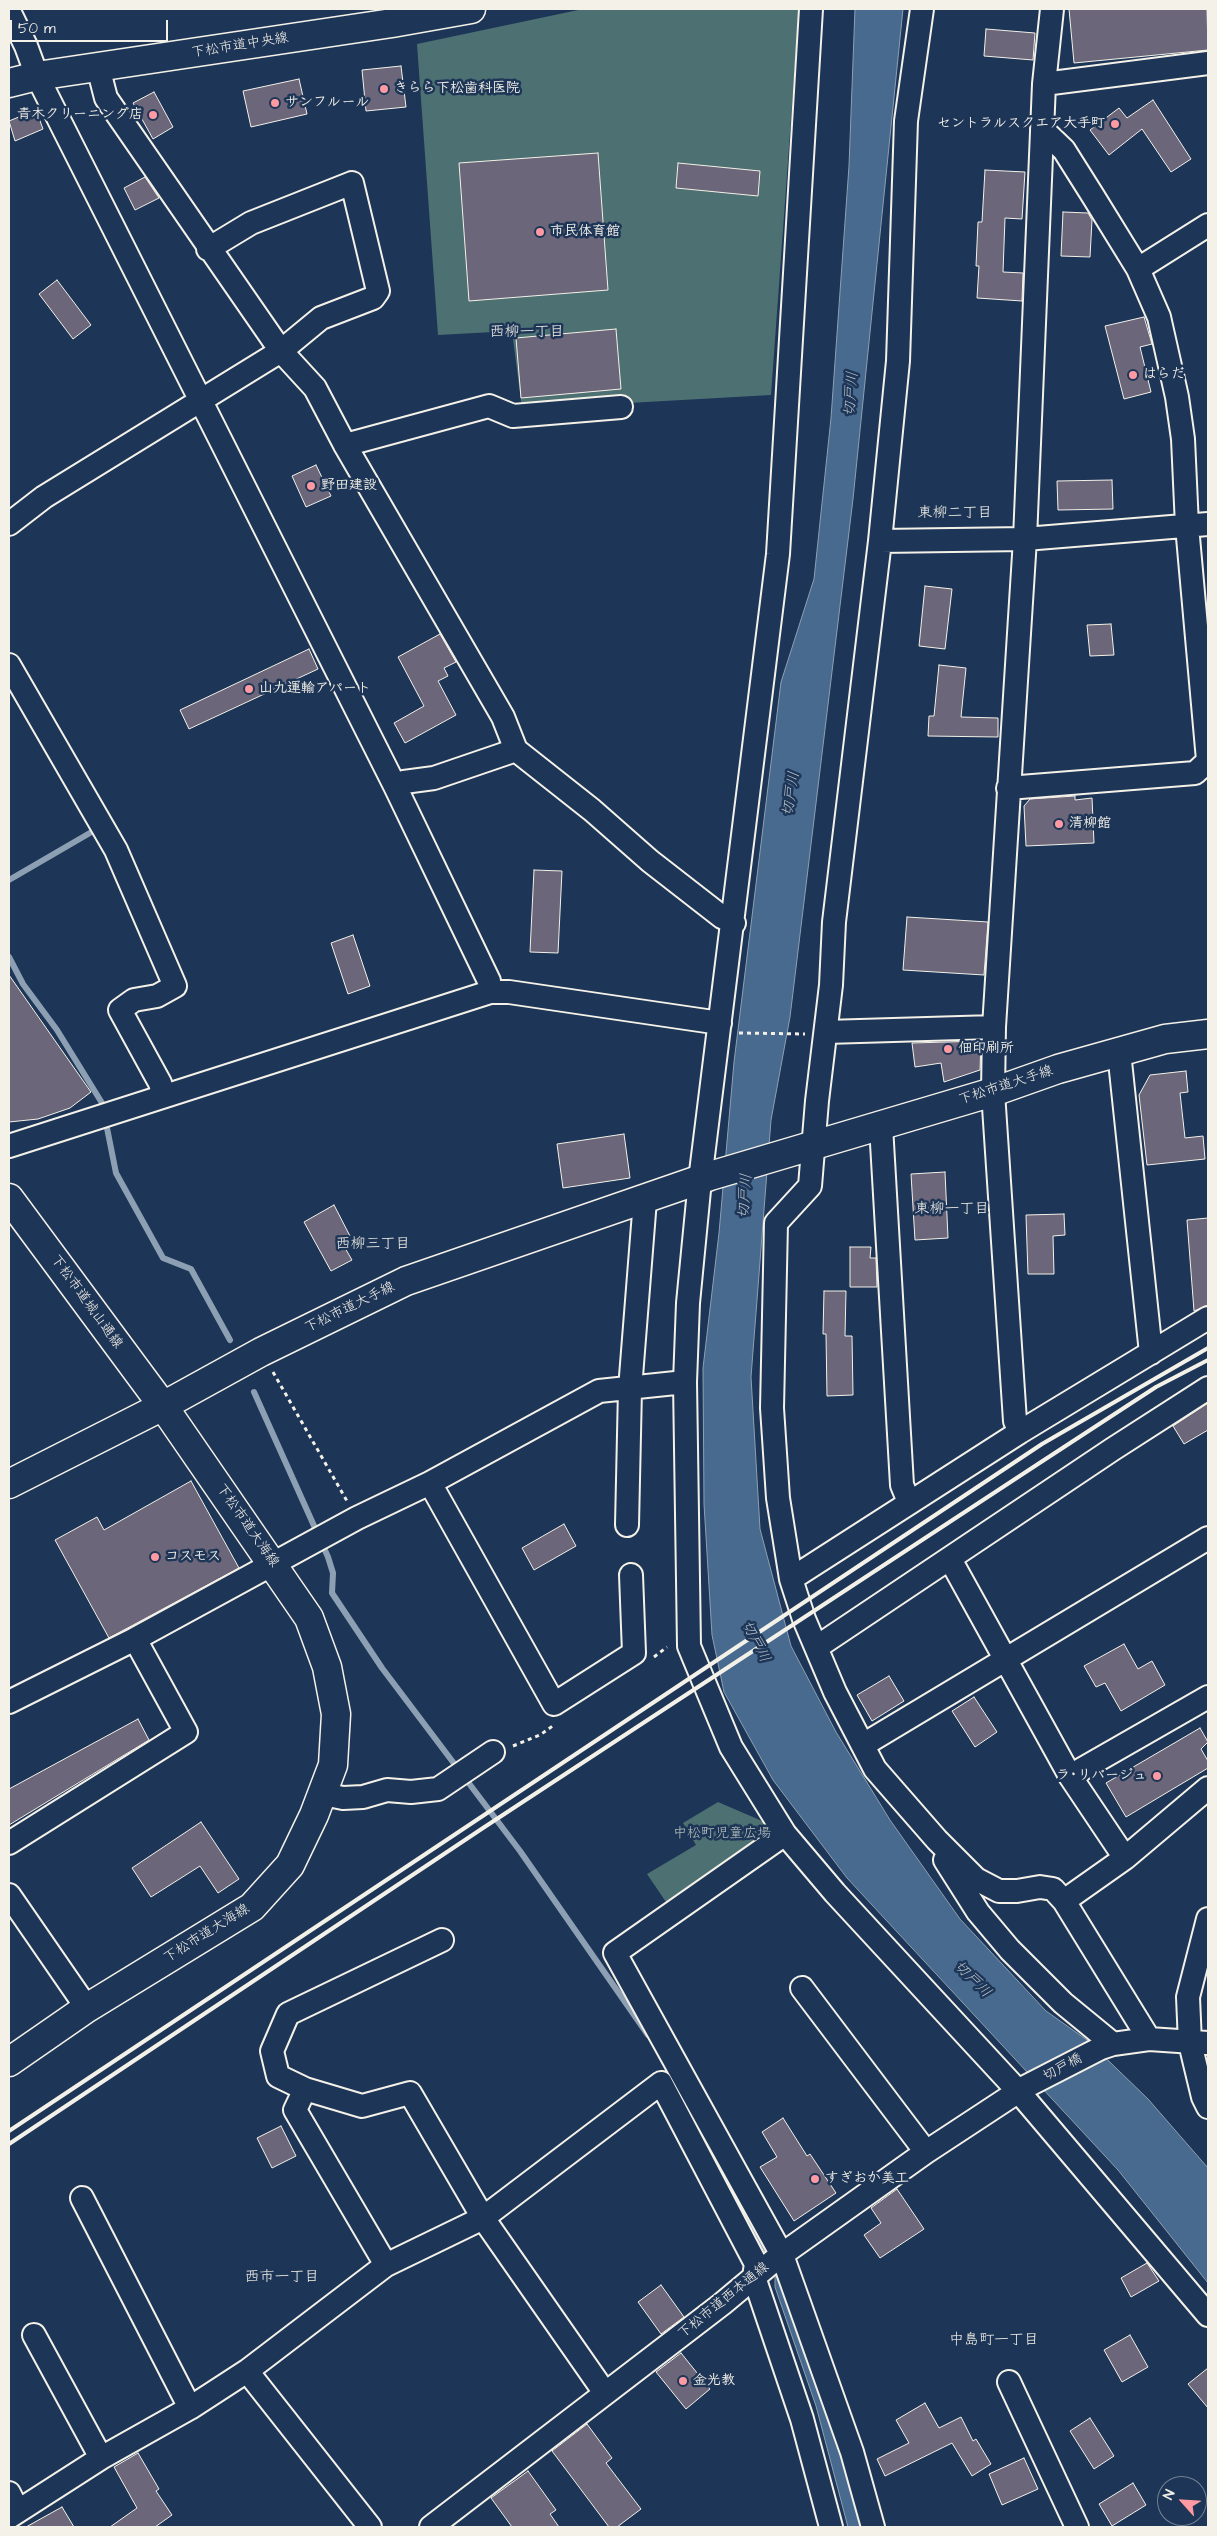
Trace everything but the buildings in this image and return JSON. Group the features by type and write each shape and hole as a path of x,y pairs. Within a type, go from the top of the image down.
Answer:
{"street":[{"name":"下松市道中央線","path":"9,84 37,76 98,68 427,13 471,9"},
{"path":"811,9 778,554 752,752 734,922 727,1028 688,1303 684,1382 688,1646 731,1747 785,1834 835,1893 1022,2090 1208,2315"},
{"path":"922,9 906,121 898,361 880,541 820,1033 817,1101 811,1145 810,1186 776,1223 772,1408 778,1498 791,1579 804,1619 835,1692 875,1769 937,1840 976,1879 998,1891 1017,1891 1040,1887 1053,1890 1064,1902 1150,2038"},
{"path":"1020,1432 1016,1421 993,1092 994,1027 1024,539 1044,84 1052,9"},
{"path":"9,11 26,46 37,76 198,400 395,786 488,981 490,992"},
{"path":"1044,84 1208,63"},
{"path":"98,68 106,98 208,249 281,351 315,388 345,445 503,717 516,750 592,810 650,861 722,917 734,922"},
{"path":"1008,788 1195,773 1208,760 1198,525 1182,439 1177,397 1159,317 1138,268 1064,150 1042,129"},
{"path":"9,524 44,497 198,400 281,351 321,318 373,298 378,291 352,182 251,224 208,249"},
{"path":"1138,268 1208,225"},
{"path":"345,445 489,406 513,416 621,407"},
{"path":"880,541 1024,539 1198,525"},
{"path":"9,665 116,850 175,986 157,996 134,1000 120,1010 160,1083 164,1096"},
{"path":"395,786 404,782 434,778 516,750"},
{"path":"9,1146 490,992 509,992 727,1028"},
{"path":"820,1033 994,1027"},
{"name":"下松市道大手線","path":"9,1484 163,1406 261,1352 406,1281 705,1178 811,1145 881,1126 993,1092 1058,1069 1164,1039 1208,1034"},
{"path":"1119,1052 1151,1353"},
{"path":"881,1126 902,1484 909,1502"},
{"name":"下松市道城山通線","path":"9,1198 163,1406"},
{"path":"627,1525 630,1389 645,1200"},
{"path":"791,1579 1020,1432 1208,1318"},
{"path":"9,1702 136,1639 357,1518 430,1483 599,1391 684,1382"},
{"path":"817,1647 1112,1449 1208,1388"},
{"name":"下松市道大海線","path":"9,2062 87,2008 252,1907 290,1865 323,1794 333,1765 336,1714 327,1667 309,1618 274,1564 163,1406"},
{"path":"430,1483 554,1704 634,1653 632,1575"},
{"path":"862,1745 1007,1660 1208,1538"},
{"path":"950,1559 1070,1776 1125,1858"},
{"path":"9,1843 186,1732 136,1639"},
{"path":"1070,1776 1208,1697"},
{"path":"323,1794 343,1798 363,1797 387,1790 411,1792 438,1789 456,1775 493,1752"},
{"path":"1064,1902 1125,1858 1208,1788"},
{"path":"785,1834 615,1953 769,2264 852,2452 873,2527"},
{"path":"937,1840 940,1851 978,1912 1010,1950 1107,2046 1150,2038 1199,2043"},
{"path":"9,1896 87,2008"},
{"path":"1208,1919 1188,1997 1199,2043 1203,2097 1208,2107"},
{"path":"442,1940 288,2014 272,2051 278,2076 305,2089 362,2106 410,2093 483,2218 606,2393"},
{"path":"802,1988 926,2152"},
{"name":"切戸橋","path":"1022,2090 1107,2046"},
{"path":"12,2507 190,2408 247,2372 386,2266 483,2218 661,2084 756,2264 769,2264"},
{"path":"305,2089 295,2110 386,2266"},
{"name":"下松市道西本通線","path":"431,2527 722,2304 769,2264 926,2152 1022,2090"},
{"path":"82,2198 190,2408"},
{"path":"769,2264 802,2419 831,2527"},
{"path":"34,2335 101,2458"},
{"path":"247,2372 370,2527"},
{"path":"1009,2382 1077,2527"}],"path":[{"path":"727,1028 820,1033"},
{"path":"261,1352 357,1518"}],"green space":[{"path":"583,9 799,9 771,395 522,409 512,331 438,335 417,44"},
{"name":"中松町児童広場","path":"718,1802 769,1824 765,1839 668,1905 647,1874 696,1845 683,1823"}],"water":[{"name":"切戸川","path":"855,9 903,9 853,499 790,1017 771,1120 751,1377 760,1529 791,1646 836,1732 890,1820 960,1919 1046,2011 1087,2040 1148,2099 1208,2168 1208,2283 1118,2170 847,1878 773,1780 724,1692 712,1635 704,1504 703,1368 719,1233 734,1062 781,682 814,579 831,418 849,166"},
{"path":"775,2273 784,2278 842,2457 861,2527 848,2527 816,2406 775,2287"}],"waterway":[{"path":"9,880 95,830 93,827"},
{"path":"9,957 23,984 57,1030 102,1103 116,1173 163,1258 191,1269 230,1340"},
{"path":"254,1392 328,1557 333,1573 332,1593 382,1668 520,1851 648,2035"},
{"path":"679,2092 768,2260"}],"railway":[{"path":"9,2131 1042,1444 1208,1348"},
{"path":"9,2144 483,1828 1038,1464 1156,1387 1208,1360"}],"place":[{"name":"きらら下松歯科医院","path":"384,89"},
{"name":"サンフルール","path":"275,103"},
{"name":"青木クリーニング店","path":"153,115"},
{"name":"セントラルスクエア大手町","path":"1115,124"},
{"name":"市民体育館","path":"540,232"},
{"name":"はらだ","path":"1133,375"},
{"name":"野田建設","path":"311,486"},
{"name":"山九運輸アパート","path":"249,689"},
{"name":"清柳館","path":"1059,824"},
{"name":"佃印刷所","path":"948,1049"},
{"name":"コスモス","path":"155,1557"},
{"name":"ラ･リバージュ","path":"1157,1776"},
{"name":"すぎおか美工","path":"815,2179"},
{"name":"金光教","path":"683,2381"}],"district":[{"name":"西柳一丁目","path":"527,333"},
{"name":"東柳二丁目","path":"955,514"},
{"name":"東柳一丁目","path":"952,1210"},
{"name":"西柳三丁目","path":"373,1245"},
{"name":"西市一丁目","path":"282,2278"},
{"name":"中島町一丁目","path":"994,2341"}]}
